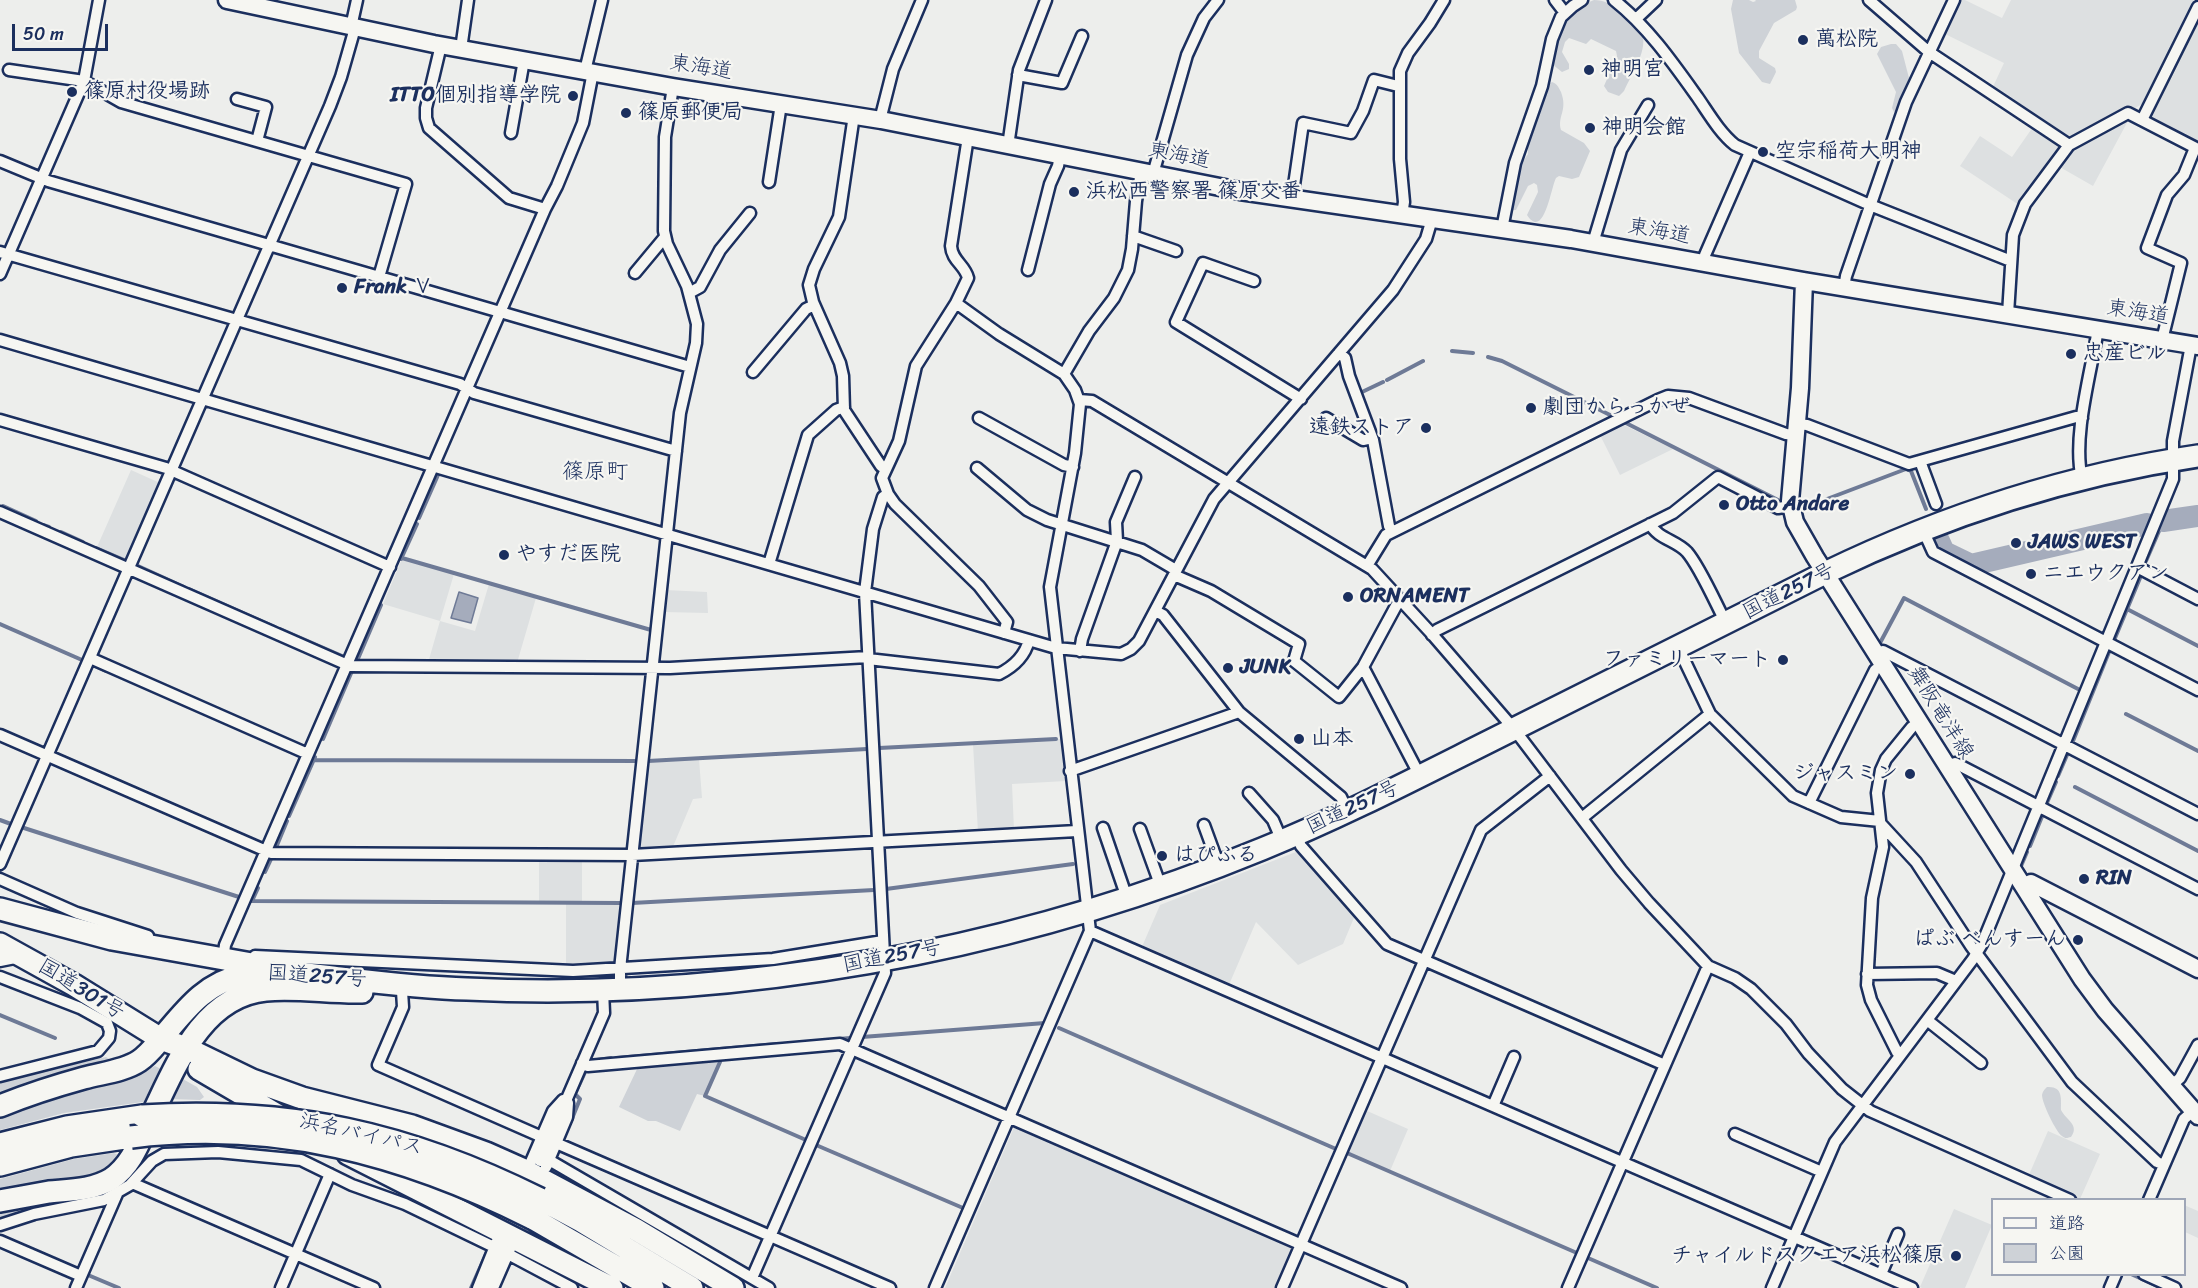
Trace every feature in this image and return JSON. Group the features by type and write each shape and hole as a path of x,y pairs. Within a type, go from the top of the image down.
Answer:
{"highway":[{"name":"国道257号","path":"0,1201 92,1186 109,1180 119,1173 134,1154 183,1052 219,1010 245,995 275,990 402,991 753,979 883,950 983,939 1088,921 1127,898 1219,866 1348,812 1826,573 1923,530 1996,503 2082,479 2198,456"},
{"path":"0,909 112,939 223,956 292,971"},
{"name":"国道301号","path":"0,944 183,1052"},
{"name":"国道257号","path":"0,1106 65,1083 129,1066 147,1054 195,999 215,985 250,973 292,971 359,980 461,989"},
{"path":"161,1039 171,1041 180,1038 196,1016 212,1001 241,986 274,982 339,992"},
{"path":"183,1052 277,1090 412,1126 486,1153 635,1229 733,1288"},
{"path":"183,1052 344,1151 504,1243 612,1288"},
{"name":"浜名バイパス","path":"0,1144 67,1127 142,1116 229,1113 333,1125 538,1181 581,1221 692,1288"},
{"name":"浜名バイパス","path":"0,1165 71,1146 131,1137 219,1133 293,1139 329,1145 402,1162 437,1174 538,1181 653,1288"}],"main road":[{"name":"東海道","path":"227,0 461,49 673,87 854,115 1292,199 1593,243 1844,288 2194,345"},
{"name":"舞阪竜洋線","path":"1804,281 1804,322 1791,506 1795,522 1947,767 2093,994 2195,1113"},
{"path":"2024,887 2031,882 2198,969"}],"street":[{"path":"0,274 4,253 41,180 84,81 99,0"},
{"path":"0,864 341,77 357,0"},
{"path":"461,49 468,0"},
{"path":"223,956 225,945 583,123 589,72 602,0"},
{"path":"880,120 893,69 922,0"},
{"path":"1008,146 1022,57 1046,0"},
{"path":"1064,374 1089,331 1109,306 1124,280 1131,260 1136,201 1187,55 1204,18 1218,0"},
{"path":"1402,215 1404,202 1398,86 1403,62 1444,0"},
{"path":"1555,0 1565,13"},
{"path":"1502,229 1515,163 1542,86 1557,24 1565,13 1582,0"},
{"path":"1614,0 1636,19 1674,65 1723,134 1735,145 1870,205 2011,261"},
{"path":"1636,19 1656,0"},
{"path":"1869,0 1881,4 1929,52 2069,145"},
{"path":"1844,288 1846,276 1906,102 1954,0"},
{"path":"2142,120 2198,7"},
{"path":"1018,75 1062,83 1082,36"},
{"path":"441,45 426,108 429,128 509,198 546,208"},
{"path":"511,133 524,60"},
{"path":"9,70 84,81 121,102 308,156 406,179 379,277"},
{"path":"1292,199 1303,123 1351,133 1363,111 1374,80 1398,86"},
{"path":"538,1181 569,1093 604,1013 614,982 632,855 681,402 696,343 697,324 689,293 665,237 665,137 673,87"},
{"path":"250,89 241,100 266,107 257,141"},
{"path":"769,182 781,104"},
{"path":"1593,243 1621,150 1648,105"},
{"path":"2008,314 2013,235 2019,214 2069,145 2128,113 2197,148 2184,175 2167,195 2147,248 2181,264 2162,340"},
{"path":"854,115 839,217 810,277 810,294 840,363 843,376 844,407 881,466 886,468"},
{"path":"968,137 951,246 953,257 968,278 956,303 916,366 899,441 882,478 895,504 986,594 1007,622 1004,633"},
{"path":"1704,263 1705,255 1750,153"},
{"path":"1029,270 1050,184 1060,156"},
{"path":"0,161 41,180 690,367"},
{"path":"689,293 700,287 720,250 747,216 754,227"},
{"path":"0,340 1056,648 1121,654 1131,649 1138,641 1214,499 1399,282 1426,239 1432,219"},
{"path":"1133,236 1176,251"},
{"path":"635,273 665,237"},
{"path":"4,253 460,384 474,393 676,452"},
{"path":"1254,281 1203,263 1176,322 1301,399"},
{"path":"935,1288 1009,1118 1088,921 1050,587 1073,467 1080,411 1079,400 1064,374 999,334 956,303"},
{"path":"753,372 806,309 814,305"},
{"path":"2082,479 2078,462 2082,418 2098,329"},
{"path":"1772,1288 1835,1142 1977,953 2173,479 2173,441 2194,345"},
{"path":"1339,353 1345,358 1372,438 1392,532"},
{"path":"1367,566 1386,535 1668,396 1689,398 1786,434 1807,425 1909,464 2076,417 2082,418"},
{"path":"1079,400 1092,401 1367,566 1432,635 1514,729 1634,887 1708,966 1735,978 1751,989 1786,1024 1808,1053 1842,1089 1870,1112 2065,1198"},
{"path":"769,564 808,435 836,410 844,407"},
{"path":"979,418 1064,465 1073,467"},
{"path":"1326,418 1363,441 1372,438"},
{"path":"0,420 171,470 390,567"},
{"path":"1920,461 1936,504"},
{"path":"977,468 1027,510 1047,520 1142,550 1175,573 1211,591 1299,644 1294,661 1339,697 1364,668 1396,606 1401,601"},
{"path":"1080,651 1082,639 1117,541 1116,522 1135,477"},
{"path":"1432,635 1437,630 1673,513 1718,477 1779,508 1791,506"},
{"path":"752,1278 885,973 865,592 873,529 883,497 888,494"},
{"path":"0,512 347,665 652,668 868,658 999,674 1018,661 1027,648 1029,640"},
{"path":"1650,524 1654,532 1680,545 1689,554 1726,623"},
{"path":"1923,530 1933,552 2198,690"},
{"path":"2137,567 2198,599"},
{"path":"1155,611 1163,615 1239,712 1341,797 1348,812"},
{"path":"1678,647 1710,714 1793,796 1841,817 1881,822 1916,862 1977,953 2073,1082 2157,1162 2164,1165"},
{"path":"1809,803 1883,651 2198,814"},
{"path":"90,658 308,754"},
{"path":"1364,668 1420,776"},
{"path":"1070,771 1239,712"},
{"path":"1581,818 1710,714"},
{"path":"1900,1055 1871,1000 1867,985 1873,890 1883,847 1877,793 1881,770 1893,748 1919,722"},
{"path":"0,735 271,853 632,855 1077,831"},
{"path":"1947,767 1955,763 2198,889"},
{"path":"1282,1288 1481,830 1550,776"},
{"path":"1249,793 1289,838 1301,846 1387,944 1665,1065"},
{"path":"1204,825 1219,866"},
{"path":"1103,828 1127,898"},
{"path":"1140,829 1161,887"},
{"path":"0,879 107,924 223,956 573,971 614,982"},
{"path":"1088,921 1382,1058 1912,1288"},
{"path":"0,961 23,956"},
{"path":"1568,1288 1708,966"},
{"path":"1867,974 1937,973 1956,981"},
{"path":"0,977 80,1008 106,1023 110,1030 109,1038 98,1051 0,1076"},
{"path":"402,991 403,1007 378,1065 542,1137"},
{"path":"1927,1020 1981,1063"},
{"path":"582,1063 588,1066 840,1044 1401,1288"},
{"path":"2171,1086 2181,1078 2198,1045"},
{"path":"1493,1106 1514,1057"},
{"path":"538,1181 542,1137 553,1112 569,1093"},
{"path":"538,1181 567,1118 569,1093"},
{"path":"2150,1198 2184,1119 2195,1113"},
{"path":"1740,1150 1740,1136 1822,1172"},
{"path":"556,1143 890,1288"},
{"path":"0,1225 44,1212 104,1200 132,1183 158,1157 164,1154 182,1152 254,1154 294,1158 352,1185 504,1243 572,1288"},
{"path":"281,1288 330,1174"},
{"path":"538,1181 770,1288"},
{"path":"132,1183 374,1288"},
{"path":"76,1288 117,1194"},
{"path":"1881,1274 1898,1234"},
{"path":"0,1241 81,1276"},
{"path":"478,1288 504,1243"},
{"path":"485,1288 504,1243"},
{"path":"493,1288 504,1243"},
{"path":"2146,1276 2175,1288"}],"shaded area":[{"path":"1960,0 1965,0 2002,18 2011,0 2195,0 2144,103 2135,108 2131,106 2067,141 1991,91 2004,63 1943,33"},
{"path":"2198,20 2198,143 2149,119"},
{"path":"2128,119 2093,186 2058,166 2072,148"},
{"path":"2035,124 2064,144 2019,205 1960,166 1980,136 2012,157"},
{"path":"1622,424 1673,449 1620,475 1600,435"},
{"path":"131,470 160,483 127,560 97,547"},
{"path":"402,559 454,574 440,621 383,604"},
{"path":"489,584 536,598 517,663 428,663 440,621 475,631"},
{"path":"665,590 707,592 708,613 663,612"},
{"path":"1061,739 1066,781 1012,784 1014,830 978,832 973,744"},
{"path":"699,759 702,798 693,799 672,849 640,851 637,848 647,762"},
{"path":"1301,850 1356,913 1343,944 1298,965 1256,922 1228,987 1141,949 1160,905"},
{"path":"539,859 582,859 582,902 539,902"},
{"path":"566,904 622,904 615,966 566,968"},
{"path":"1365,1110 1408,1129 1390,1171 1346,1152"},
{"path":"1015,1125 1292,1246 1274,1288 945,1288"},
{"path":"2048,1131 2100,1154 2080,1198 2028,1177"},
{"path":"2186,1206 2198,1211 2198,1238 2186,1232"},
{"name":"チャイルドスクエア浜松篠原","path":"1954,1209 1991,1225 1965,1288 1920,1287"}],"green space":[{"path":"1594,0 1614,6 1641,31 1643,38 1638,61 1624,91 1619,96 1608,92 1604,86 1617,56 1616,51 1591,39 1586,44 1569,38 1565,42 1562,52 1569,64 1569,69 1562,72 1552,64 1554,44 1563,25 1576,10"},
{"path":"1733,0 1753,2 1755,0 1795,0 1796,10 1774,23 1759,51 1759,58 1775,68 1776,72 1770,84 1762,82 1739,53 1731,9"},
{"path":"1896,44 1902,51 1909,78 1898,110 1894,112 1892,108 1896,92 1877,54 1881,47"},
{"path":"1552,82 1558,87 1563,99 1561,130 1584,143 1590,151 1579,177 1572,179 1559,176 1556,178 1546,210 1538,221 1533,221 1527,215 1538,192 1537,185 1534,183 1528,186 1516,210 1510,210 1519,167 1528,154 1528,141 1546,86"},
{"path":"106,1057 111,1060 110,1063 0,1099 0,1082"},
{"path":"717,1059 718,1064 705,1096 697,1094 680,1131 656,1121 648,1121 619,1107 638,1067"},
{"path":"155,1066 163,1070 150,1101 64,1113 0,1130 0,1113 41,1098 133,1076"},
{"path":"181,1078 197,1087 204,1097 200,1100 171,1099"},
{"path":"2047,1087 2056,1088 2060,1094 2061,1110 2074,1129 2071,1137 2062,1136 2050,1117 2042,1095"},
{"path":"114,1153 118,1155 112,1167 95,1179 0,1195 0,1179 74,1159"},
{"path":"44,1203 41,1207 0,1219 0,1208"}],"water":[{"path":"459,592 478,598 471,623 451,618"}],"waterway":[{"path":"1452,351 1473,353"},
{"path":"1488,357 1502,361 1612,416"},
{"path":"1387,380 1423,361"},
{"path":"1362,392 1383,382"},
{"path":"1624,422 1778,500"},
{"path":"1798,510 1906,469 1911,471 1926,509"},
{"path":"419,518 438,475"},
{"path":"3,506 36,521"},
{"path":"2163,521 2198,516"},
{"path":"401,559 417,524"},
{"path":"1939,541 1944,552 1971,565 2147,524"},
{"path":"43,525 49,527"},
{"path":"2146,561 2159,531"},
{"path":"61,532 83,542"},
{"path":"96,548 124,560"},
{"path":"402,558 651,630"},
{"path":"138,566 184,587"},
{"path":"2115,638 2140,578"},
{"path":"189,589 275,627"},
{"path":"1880,643 1904,598 2078,689"},
{"path":"357,661 381,605"},
{"path":"2127,609 2198,646"},
{"path":"0,624 82,660"},
{"path":"280,629 342,656"},
{"path":"2073,741 2109,652"},
{"path":"93,665 106,671"},
{"path":"323,739 352,671"},
{"path":"2126,714 2198,751"},
{"path":"879,748 1056,739"},
{"path":"648,761 867,749"},
{"path":"2058,776 2067,755"},
{"path":"289,816 315,757"},
{"path":"314,760 636,761"},
{"path":"2046,805 2056,782"},
{"path":"2075,787 2198,851"},
{"path":"2030,846 2043,814"},
{"path":"0,820 11,824"},
{"path":"275,850 287,821"},
{"path":"24,828 239,897"},
{"path":"2021,866 2027,852"},
{"path":"265,872 272,857"},
{"path":"886,889 1073,864"},
{"path":"252,901 258,888"},
{"path":"632,903 874,890"},
{"path":"251,901 621,903"},
{"path":"0,1015 55,1038"},
{"path":"862,1037 1045,1023"},
{"path":"1059,1028 1336,1149"},
{"path":"839,1039 850,1038"},
{"path":"617,1058 777,1044"},
{"path":"590,1061 611,1058"},
{"path":"720,1062 705,1096 806,1140"},
{"path":"571,1121 580,1099 575,1094 586,1070"},
{"path":"816,1145 963,1208"},
{"path":"1347,1153 1577,1253"},
{"path":"471,1288 487,1252"},
{"path":"1588,1258 1657,1288"},
{"path":"88,1275 119,1288"},
{"path":"2135,1276 2162,1288"}],"place":[{"name":"萬松院","path":"1803,40"},
{"name":"神明宮","path":"1589,70"},
{"name":"篠原村役場跡","path":"72,92"},
{"name":"ITTO個別指導学院","path":"573,96"},
{"name":"篠原郵便局","path":"626,113"},
{"name":"神明会館","path":"1590,128"},
{"name":"空宗稲荷大明神","path":"1763,152"},
{"name":"浜松西警察署 篠原交番","path":"1074,192"},
{"name":"Frank Ⅴ","path":"342,288"},
{"name":"忠産ビル","path":"2071,354"},
{"name":"劇団からっかぜ","path":"1531,408"},
{"name":"遠鉄ストア","path":"1426,428"},
{"name":"Otto Andare","path":"1724,505"},
{"name":"JAWS WEST","path":"2016,543"},
{"name":"やすだ医院","path":"504,555"},
{"name":"ニエウクアン","path":"2031,574"},
{"name":"ORNAMENT","path":"1348,597"},
{"name":"ファミリーマート","path":"1783,660"},
{"name":"JUNK","path":"1228,668"},
{"name":"山本","path":"1299,739"},
{"name":"ジャスミン","path":"1910,774"},
{"name":"はぴふる","path":"1162,856"},
{"name":"RIN","path":"2084,879"},
{"name":"ぱぶ べんすーん","path":"2078,940"},
{"name":"チャイルドスクエア浜松篠原","path":"1956,1256"}],"district":[{"name":"篠原町","path":"595,472"}]}
